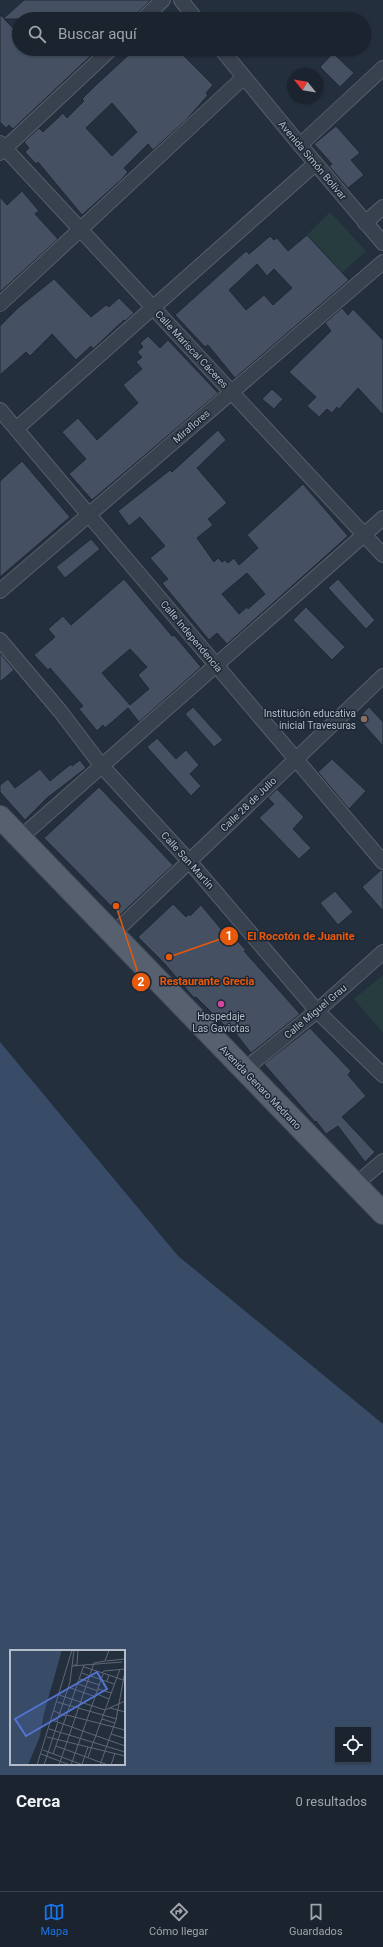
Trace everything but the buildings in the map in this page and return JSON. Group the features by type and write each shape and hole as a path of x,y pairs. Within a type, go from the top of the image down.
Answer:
{"main road":[{"name":"Avenida Genaro Medrano","path":"0,817 114,933 383,1213"}],"street":[{"path":"150,12 163,0"},
{"path":"181,0 190,12"},
{"path":"2,148 103,56"},
{"name":"Avenida Simón Bolívar","path":"227,56 315,164 383,243"},
{"path":"300,145 383,68"},
{"path":"0,304 244,77"},
{"name":"Calle Mariscal Cáceres","path":"2,148 80,229 383,555"},
{"path":"16,429 315,164"},
{"path":"365,222 383,207"},
{"name":"Miraflores","path":"0,591 383,262"},
{"name":"Calle Independencia","path":"2,415 16,429 383,862"},
{"path":"20,838 383,518"},
{"name":"Calle San Martín","path":"0,640 60,711 101,765 189,861 317,1011 383,1075"},
{"name":"Calle 28 de Julio","path":"114,933 383,676"},
{"name":"Calle Miguel Grau","path":"245,1069 317,1011 383,952"},
{"path":"355,1185 383,1161"}],"green space":[{"path":"330,212 366,251 342,273 307,235"},
{"path":"383,975 383,1033 354,999"}],"water":[{"path":"0,1042 178,1256 383,1424 383,1775 0,1775"}],"place":[{"name":"Institución educativa inicial Travesuras","path":"364,719"},
{"name":"Restaurante Grecia","path":"116,906"},
{"name":"El Rocotón de Juanite","path":"169,957"},
{"name":"Hospedaje Las Gaviotas","path":"221,1004"}]}
